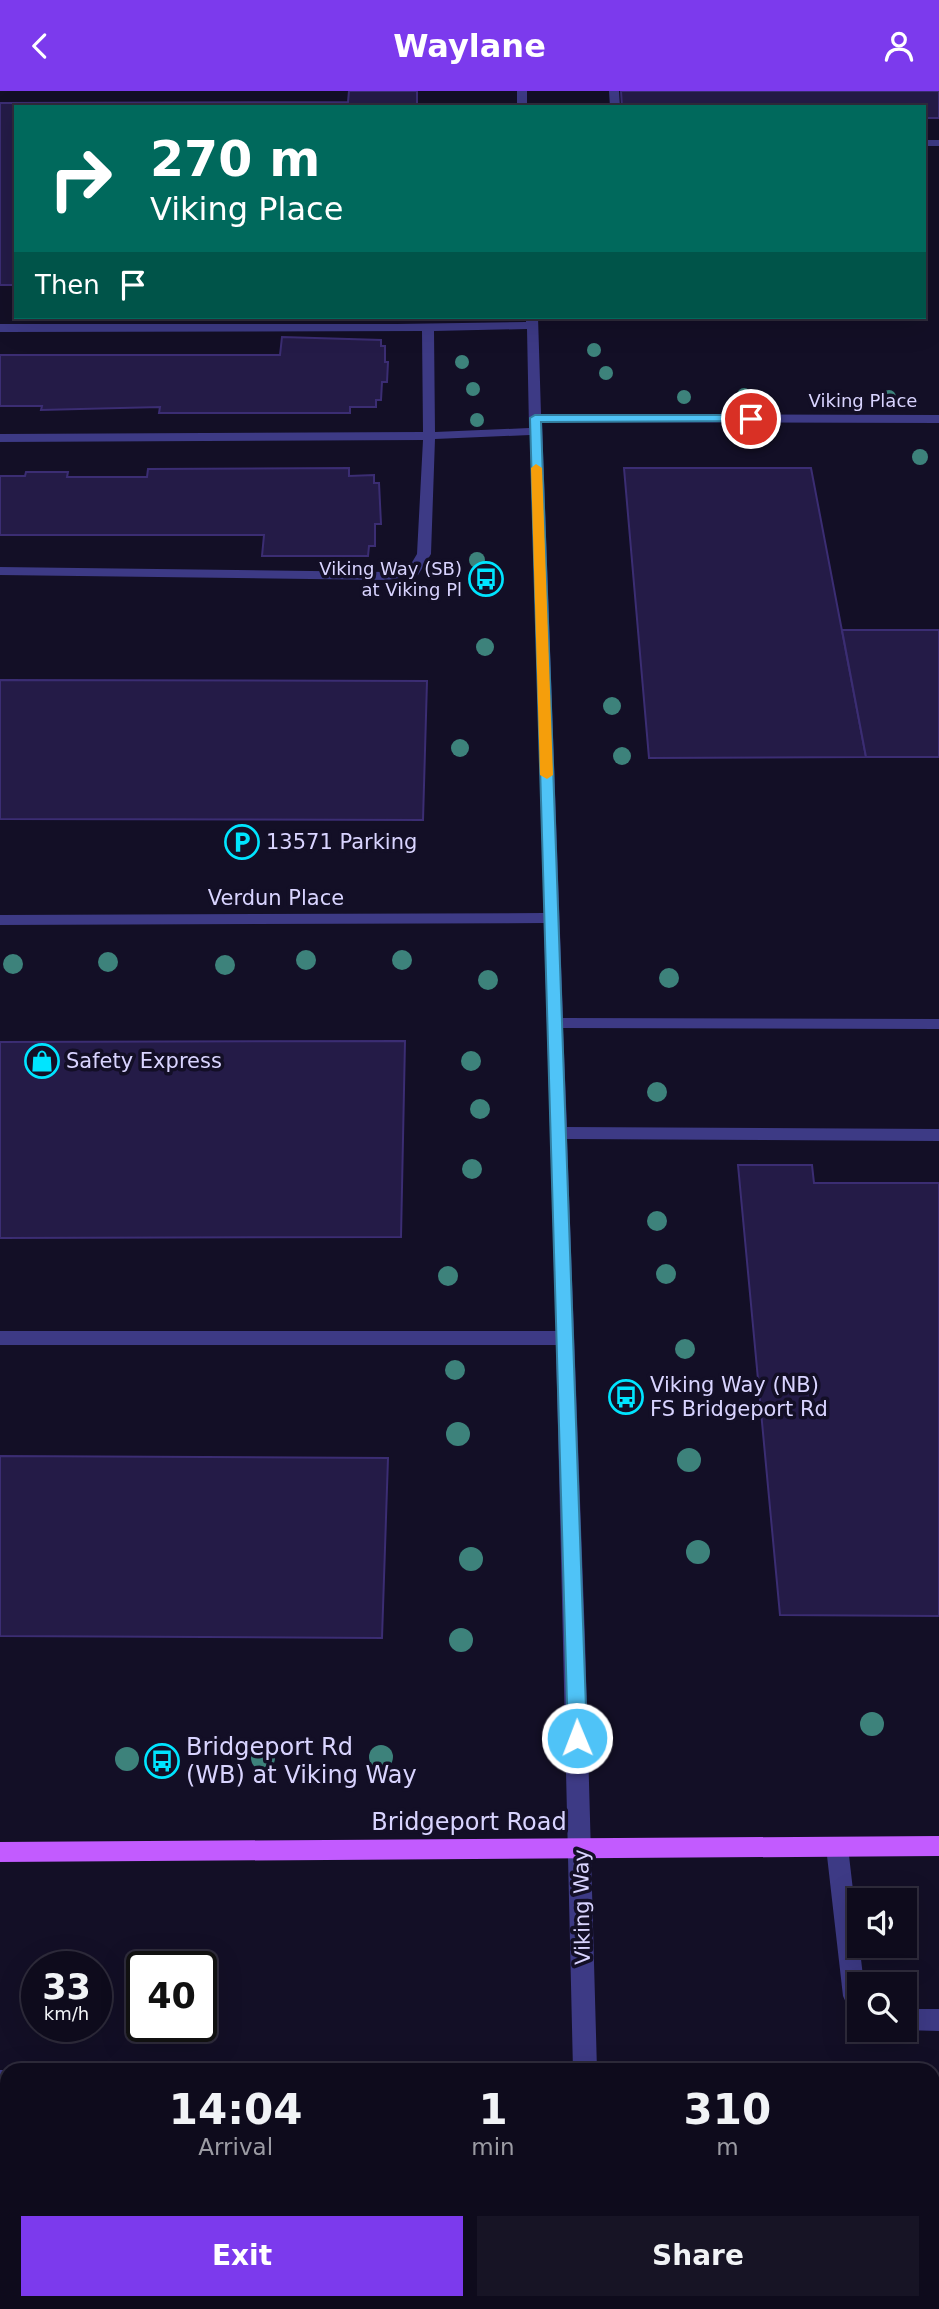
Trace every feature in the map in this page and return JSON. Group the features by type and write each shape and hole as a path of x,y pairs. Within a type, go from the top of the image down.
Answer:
{"main road":[{"name":"Bridgeport Road","path":"0,1852 939,1846"}],"street":[{"path":"0,328 428,328 532,321"},
{"name":"Viking Way","path":"532,321 559,1133 584,2063"},
{"path":"0,571 387,576 413,572 424,554 429,436 428,328"},
{"name":"Viking Place","path":"0,438 429,436 535,425 939,419"},
{"name":"Verdun Place","path":"0,920 551,918"},
{"path":"555,1023 939,1024"},
{"path":"559,1133 939,1135"},
{"path":"0,1338 565,1338"},
{"path":"837,1847 851,1972"},
{"path":"917,2020 939,2020"}],"building":[{"path":"349,91 417,91 417,105 14,105 14,285 0,285 0,103 348,102"},
{"path":"621,91 939,91 939,118 926,118 926,105 622,105"},
{"path":"282,337 381,340 381,346 385,346 385,362 388,362 387,382 382,382 381,400 376,400 376,407 350,407 350,413 159,413 160,407 41,410 42,406 0,406 0,355 280,355"},
{"path":"349,468 349,476 374,475 374,483 379,483 381,524 375,524 375,546 369,546 368,556 262,556 264,535 0,535 0,476 25,476 26,472 68,472 67,477 147,477 148,469"},
{"path":"624,468 811,468 866,757 649,758"},
{"path":"842,630 939,630 939,757 866,757"},
{"path":"0,680 427,681 423,820 0,819"},
{"path":"405,1041 401,1237 0,1238 0,1042"},
{"path":"738,1165 812,1165 814,1183 939,1183 939,1616 780,1615"},
{"path":"0,1456 388,1458 382,1638 0,1636"}],"slow traffic":[{"path":"536,468 547,775"}],"place":[{"name":"Viking Way (SB) at Viking Pl","path":"486,579"},
{"name":"13571 Parking","path":"242,842"},
{"name":"Safety Express","path":"42,1061"},
{"name":"Viking Way (NB) FS Bridgeport Rd","path":"626,1397"},
{"name":"Bridgeport Rd (WB) at Viking Way","path":"162,1761"}],"route":[{"path":"577,1738 535,418 751,419"}]}
